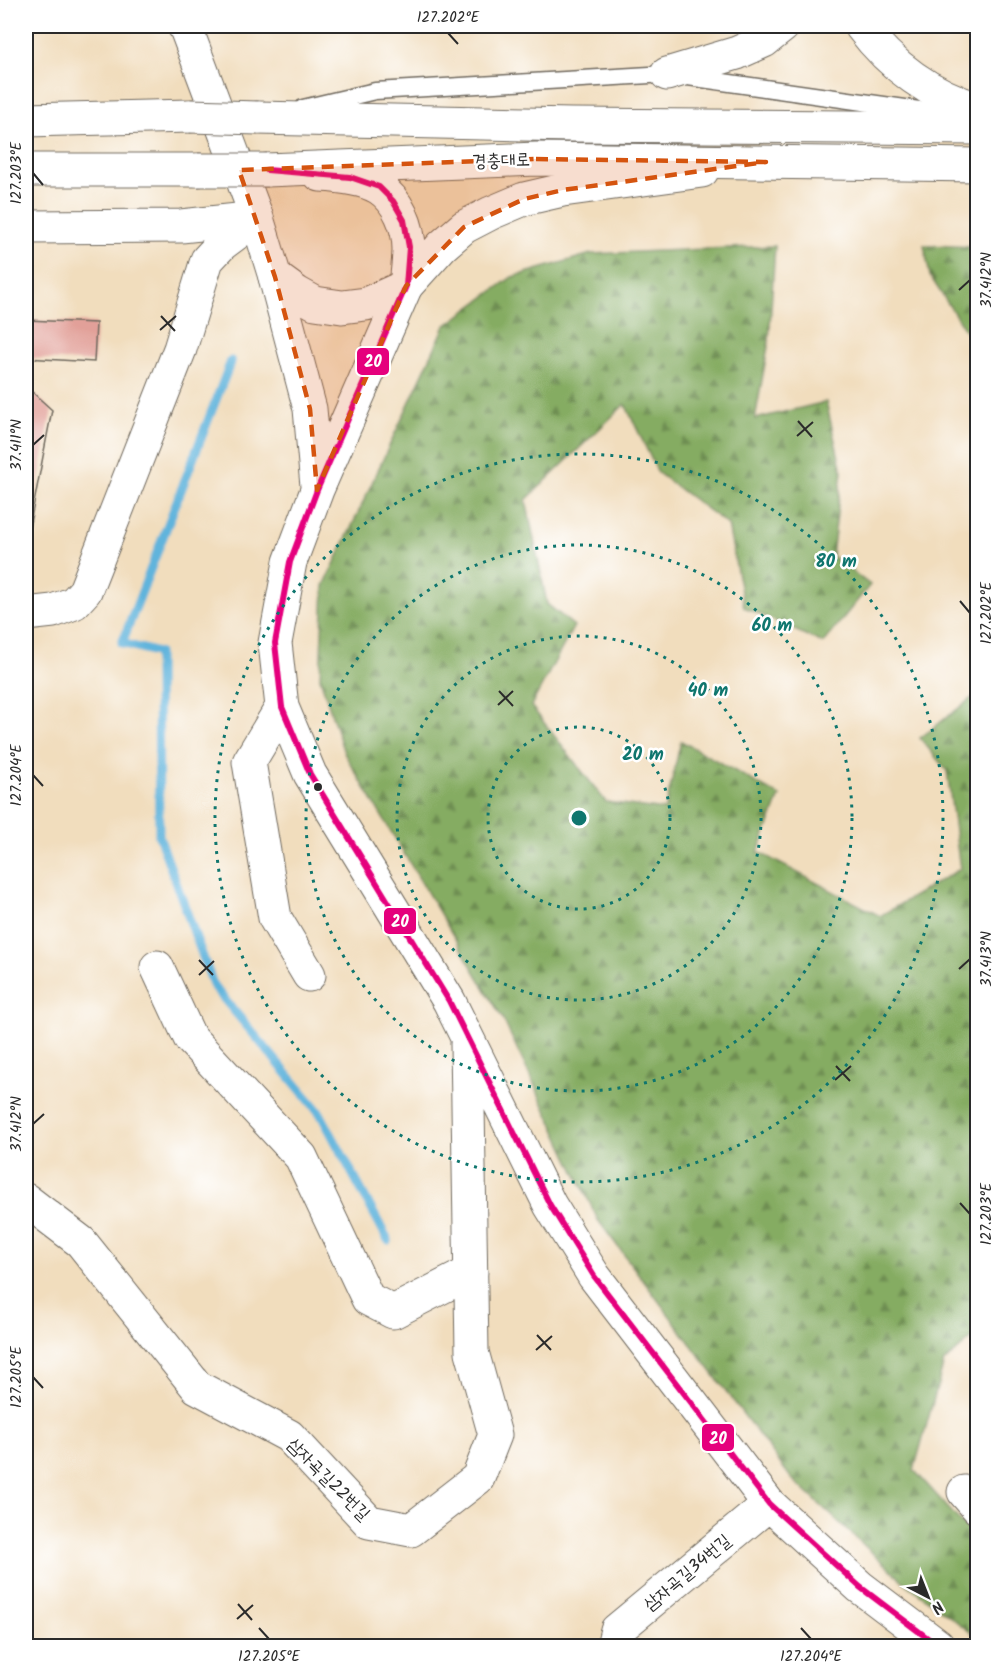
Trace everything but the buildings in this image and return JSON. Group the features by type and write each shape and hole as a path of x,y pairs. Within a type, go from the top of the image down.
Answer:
{"street":[{"path":"668,74 737,53 764,41 783,26"},
{"path":"861,26 875,45 902,70 930,88 978,109"},
{"path":"186,27 258,218 276,277 310,409 317,490"},
{"name":"경충대로","path":"26,120 190,116 571,125 978,128"},
{"name":"경충대로","path":"26,170 267,170 536,159 978,165"},
{"path":"766,162 563,190 524,199 464,227 442,246 406,286 317,490 290,562 275,643 282,707 310,774 437,981 467,1036 550,1205 594,1276 769,1504 860,1587 938,1647"},
{"path":"267,170 350,177 379,187 393,201 404,220 409,247 406,286"},
{"path":"26,227 181,226 258,218"},
{"path":"26,614 53,610 74,603 85,591 180,349 207,260 222,244 258,218"},
{"path":"276,277 315,303 342,307 366,304 406,286"},
{"path":"282,707 249,762 275,918 309,975"},
{"path":"157,967 190,1038 301,1157 368,1299 393,1312 471,1272"},
{"name":"삼자곡길22번길","path":"26,1200 81,1242 197,1387 289,1436 369,1522 411,1530 478,1478 495,1435 472,1352 467,1036"},
{"name":"삼자곡길34번길","path":"613,1647 617,1630 769,1504"}],"lane":[{"path":"258,118 375,91 668,74 978,119"}],"highlighted area":[{"path":"536,159 766,162 563,190 524,199 464,227 406,286 317,490 310,409 275,277 239,170"}],"green space":[{"path":"924,245 977,247 977,344 974,344 930,276"},
{"path":"775,246 769,341 755,419 826,402 842,471 832,556 870,585 823,643 744,607 728,525 658,473 625,404 526,500 547,604 574,626 531,706 606,802 665,810 681,741 780,796 758,852 880,916 960,869 947,771 920,738 977,694 977,1334 944,1362 914,1470 977,1540 977,1637 904,1582 791,1478 598,1220 503,1019 344,753 320,678 324,586 445,326 512,277 591,254"}],"waterway":[{"path":"231,361 122,643 158,653 159,836 214,987 320,1113 388,1240"}],"transit line":[{"name":"20","path":"267,170 350,177 379,187 393,201 404,220 409,247 406,286 317,490 290,562 275,643 282,707 310,774 449,1001 550,1205 594,1276 769,1504 860,1587 938,1646"}]}
